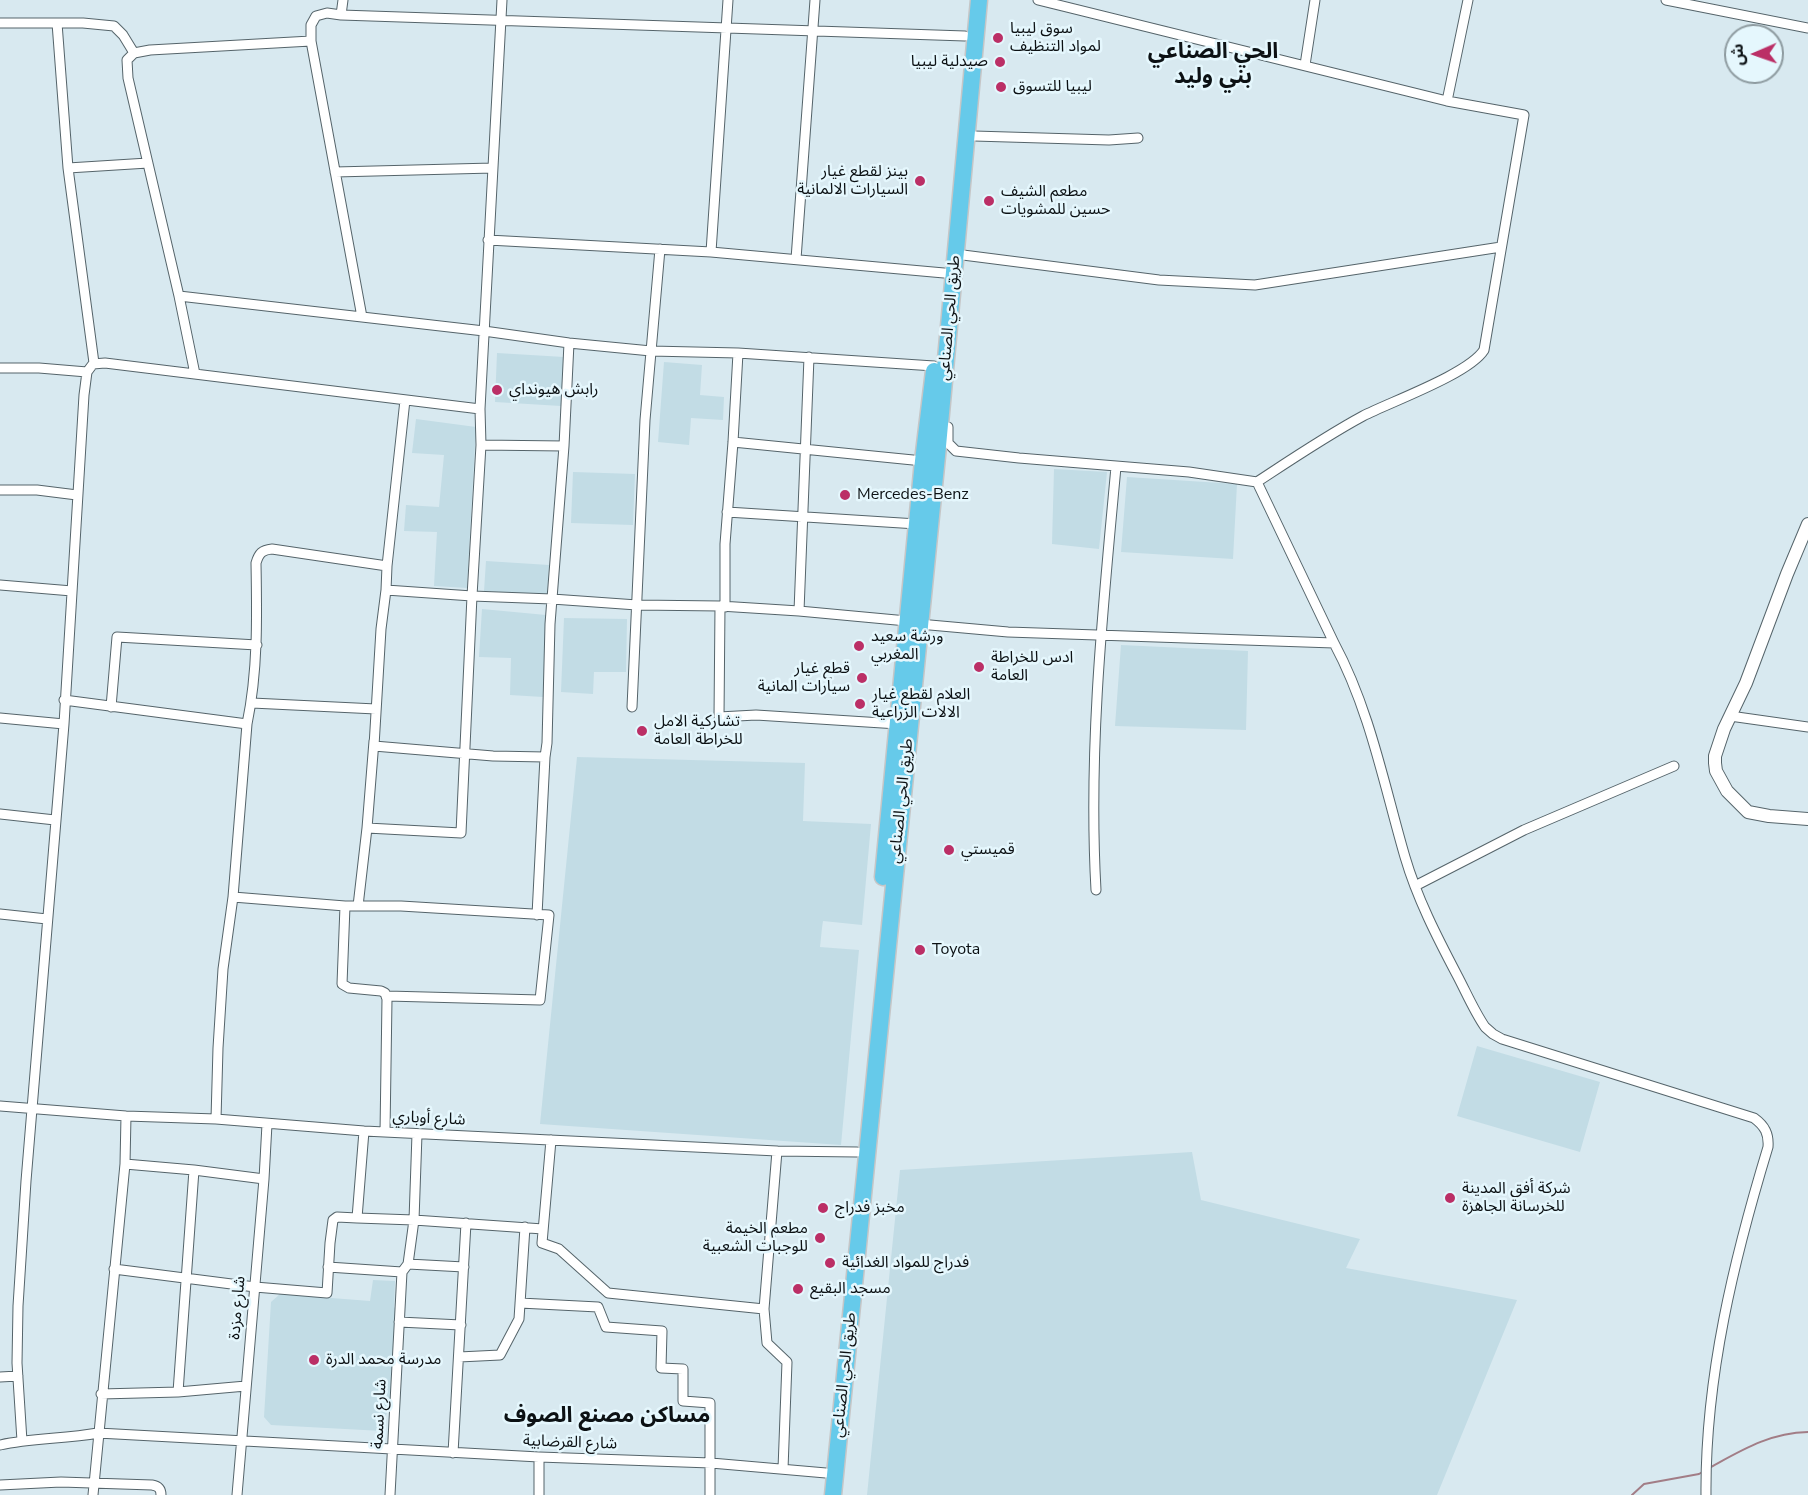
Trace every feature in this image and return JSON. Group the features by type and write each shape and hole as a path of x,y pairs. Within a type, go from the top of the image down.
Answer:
{"highway":[{"path":"823,1495 898,724 913,622 917,524 944,273 969,0"},
{"name":"طريق الحي الصناعي","path":"833,1495 913,622 937,448 979,0"}],"street":[{"path":"341,15 343,0"},
{"path":"366,828 461,833 481,445 483,331 502,0"},
{"path":"711,252 728,0"},
{"path":"796,259 815,0"},
{"path":"956,450 950,447 947,439 986,0"},
{"path":"937,448 1116,467 1189,472 1257,482 1312,445 1365,415 1448,376 1480,357 1484,350 1524,115 1447,101 1038,0"},
{"path":"1305,65 1315,0"},
{"path":"1447,101 1468,0"},
{"path":"1666,0 1808,28"},
{"path":"362,317 311,40 310,25 316,16 327,13 966,36"},
{"path":"0,23 83,23 114,26 123,34 134,53"},
{"path":"57,23 68,168 94,363"},
{"path":"195,374 128,78 127,60 134,53 150,50 311,40"},
{"path":"974,136 1109,140 1138,138"},
{"path":"68,168 148,163"},
{"path":"335,172 493,168"},
{"path":"488,240 711,252 944,273"},
{"path":"963,255 1160,280 1255,285 1501,247"},
{"path":"632,707 645,420 660,249"},
{"path":"179,296 651,351 738,353 934,366"},
{"path":"537,915 547,743 552,599 564,446 569,343"},
{"path":"738,353 725,544 719,717 756,715 898,724"},
{"path":"799,611 809,357"},
{"path":"0,1445 22,1441 18,1376 18,1306 64,724 84,395 89,367 94,363 105,363 480,409"},
{"path":"0,368 87,372"},
{"path":"358,906 374,741 381,629 405,400"},
{"path":"733,442 923,461"},
{"path":"481,445 564,446"},
{"path":"1096,890 1093,835 1094,756 1101,635 1116,467"},
{"path":"1257,482 1355,690 1371,731 1415,886 1480,1021 1493,1034 1502,1039 1754,1118 1767,1133 1768,1147 1745,1226 1715,1371 1707,1452 1706,1492"},
{"path":"0,490 37,490 77,495"},
{"path":"727,512 917,524"},
{"path":"1808,524 1715,756 1716,771 1727,791 1743,808 1755,814 1808,819"},
{"path":"216,1119 223,969 233,897 247,724 252,703 258,555 264,550 272,549 387,566"},
{"path":"0,585 72,591"},
{"path":"386,590 637,605 799,611 1008,632 1334,643"},
{"path":"111,706 117,638 256,645"},
{"path":"64,700 247,724"},
{"path":"252,703 376,710"},
{"path":"1730,716 1808,727"},
{"path":"0,718 64,724"},
{"path":"374,741 374,746 464,754 545,757"},
{"path":"1415,886 1524,830 1674,766"},
{"path":"0,814 55,820"},
{"path":"233,897 345,906 401,906 549,915 540,1000 387,996 381,991 349,988 342,984 345,906"},
{"path":"0,914 47,919"},
{"path":"385,1132 387,996"},
{"name":"شارع أوباري","path":"0,1106 417,1134 777,1151 857,1152"},
{"path":"93,1495 124,1164 126,1116"},
{"name":"شارع مزدة","path":"237,1495 267,1124"},
{"path":"357,1218 364,1131"},
{"path":"328,1267 402,1272 408,1264 414,1220 417,1134"},
{"path":"551,1140 542,1243 559,1249 608,1293 764,1309"},
{"path":"777,1151 764,1309 766,1343 787,1362 783,1469"},
{"path":"124,1164 264,1179"},
{"path":"178,1392 194,1170"},
{"path":"114,1269 255,1287 327,1293 333,1220 338,1217 543,1228"},
{"path":"453,1453 466,1223"},
{"path":"459,1357 500,1355 519,1319 525,1227"},
{"path":"408,1264 464,1267"},
{"name":"شارع نسمة","path":"390,1495 402,1272"},
{"path":"598,1307 608,1293"},
{"path":"520,1303 598,1307"},
{"path":"598,1307 606,1327 662,1331 661,1368 683,1369 683,1401 710,1403 711,1495"},
{"path":"399,1322 460,1325"},
{"path":"0,1377 18,1376"},
{"path":"101,1394 178,1392 246,1386"},
{"name":"شارع القرضابية","path":"22,1441 98,1433 453,1453 711,1463 826,1473"},
{"path":"539,1457 539,1495"},
{"path":"0,1485 61,1482 156,1485 161,1495"}],"shaded area":[{"path":"497,353 564,357 561,406 495,402"},
{"path":"664,362 702,365 700,395 724,397 723,420 691,418 689,445 658,442"},
{"path":"416,419 476,427 467,588 434,586 437,532 404,531 406,505 439,507 444,455 412,453"},
{"path":"1054,469 1107,472 1099,549 1052,544"},
{"path":"573,472 635,474 633,525 571,523"},
{"path":"1127,477 1237,484 1233,559 1121,552"},
{"path":"486,561 549,565 547,595 484,591"},
{"path":"482,609 546,615 543,697 510,695 511,658 479,657"},
{"path":"564,618 627,619 626,672 594,672 593,694 561,692"},
{"path":"1121,645 1248,651 1246,730 1115,726"},
{"path":"577,757 805,763 803,821 871,824 862,925 823,921 820,947 859,950 841,1145 540,1124"},
{"path":"1477,1046 1600,1082 1580,1152 1457,1116"},
{"path":"1192,1152 1201,1200 1360,1239 1346,1268 1517,1300 1437,1495 867,1495 900,1170"},
{"path":"373,1280 395,1281 394,1307 397,1311 391,1397 382,1431 271,1425 264,1417 271,1302 280,1294 370,1301"}],"waterway":[{"path":"1709,1468 1768,1439 1808,1432"},
{"path":"1632,1495 1644,1484 1699,1474 1704,1471"}],"place":[{"name":"سوق ليبيا لمواد التنظيف","path":"998,38"},
{"name":"صيدلية ليبيا","path":"1000,62"},
{"name":"ليبيا للتسوق","path":"1001,87"},
{"name":"بينز لقطع غيار السيارات الالمانية","path":"920,181"},
{"name":"مطعم الشيف حسين للمشويات","path":"989,201"},
{"name":"رابش هيونداي","path":"497,390"},
{"name":"Mercedes-Benz","path":"845,495"},
{"name":"ورشة سعيد المغربي","path":"859,646"},
{"name":"ادس للخراطة العامة","path":"979,667"},
{"name":"قطع غيار سيارات المانية","path":"862,678"},
{"name":"العلام لقطع غيار الالات الزراعية","path":"860,704"},
{"name":"تشاركية الامل للخراطة العامة","path":"642,731"},
{"name":"قميستي","path":"949,850"},
{"name":"Toyota","path":"920,950"},
{"name":"شركة أفق المدينة للخرسانة الجاهزة","path":"1450,1198"},
{"name":"مخبز فدراج","path":"823,1208"},
{"name":"مطعم الخيمة للوجبات الشعبية","path":"820,1238"},
{"name":"فدراج للمواد الغدائية","path":"830,1263"},
{"name":"مسجد البقيع","path":"798,1289"},
{"name":"مدرسة محمد الدرة","path":"314,1360"}],"district":[{"name":"الحي الصناعي بني وليد","path":"1213,66"},
{"name":"مساكن مصنع الصوف","path":"607,1417"}]}
